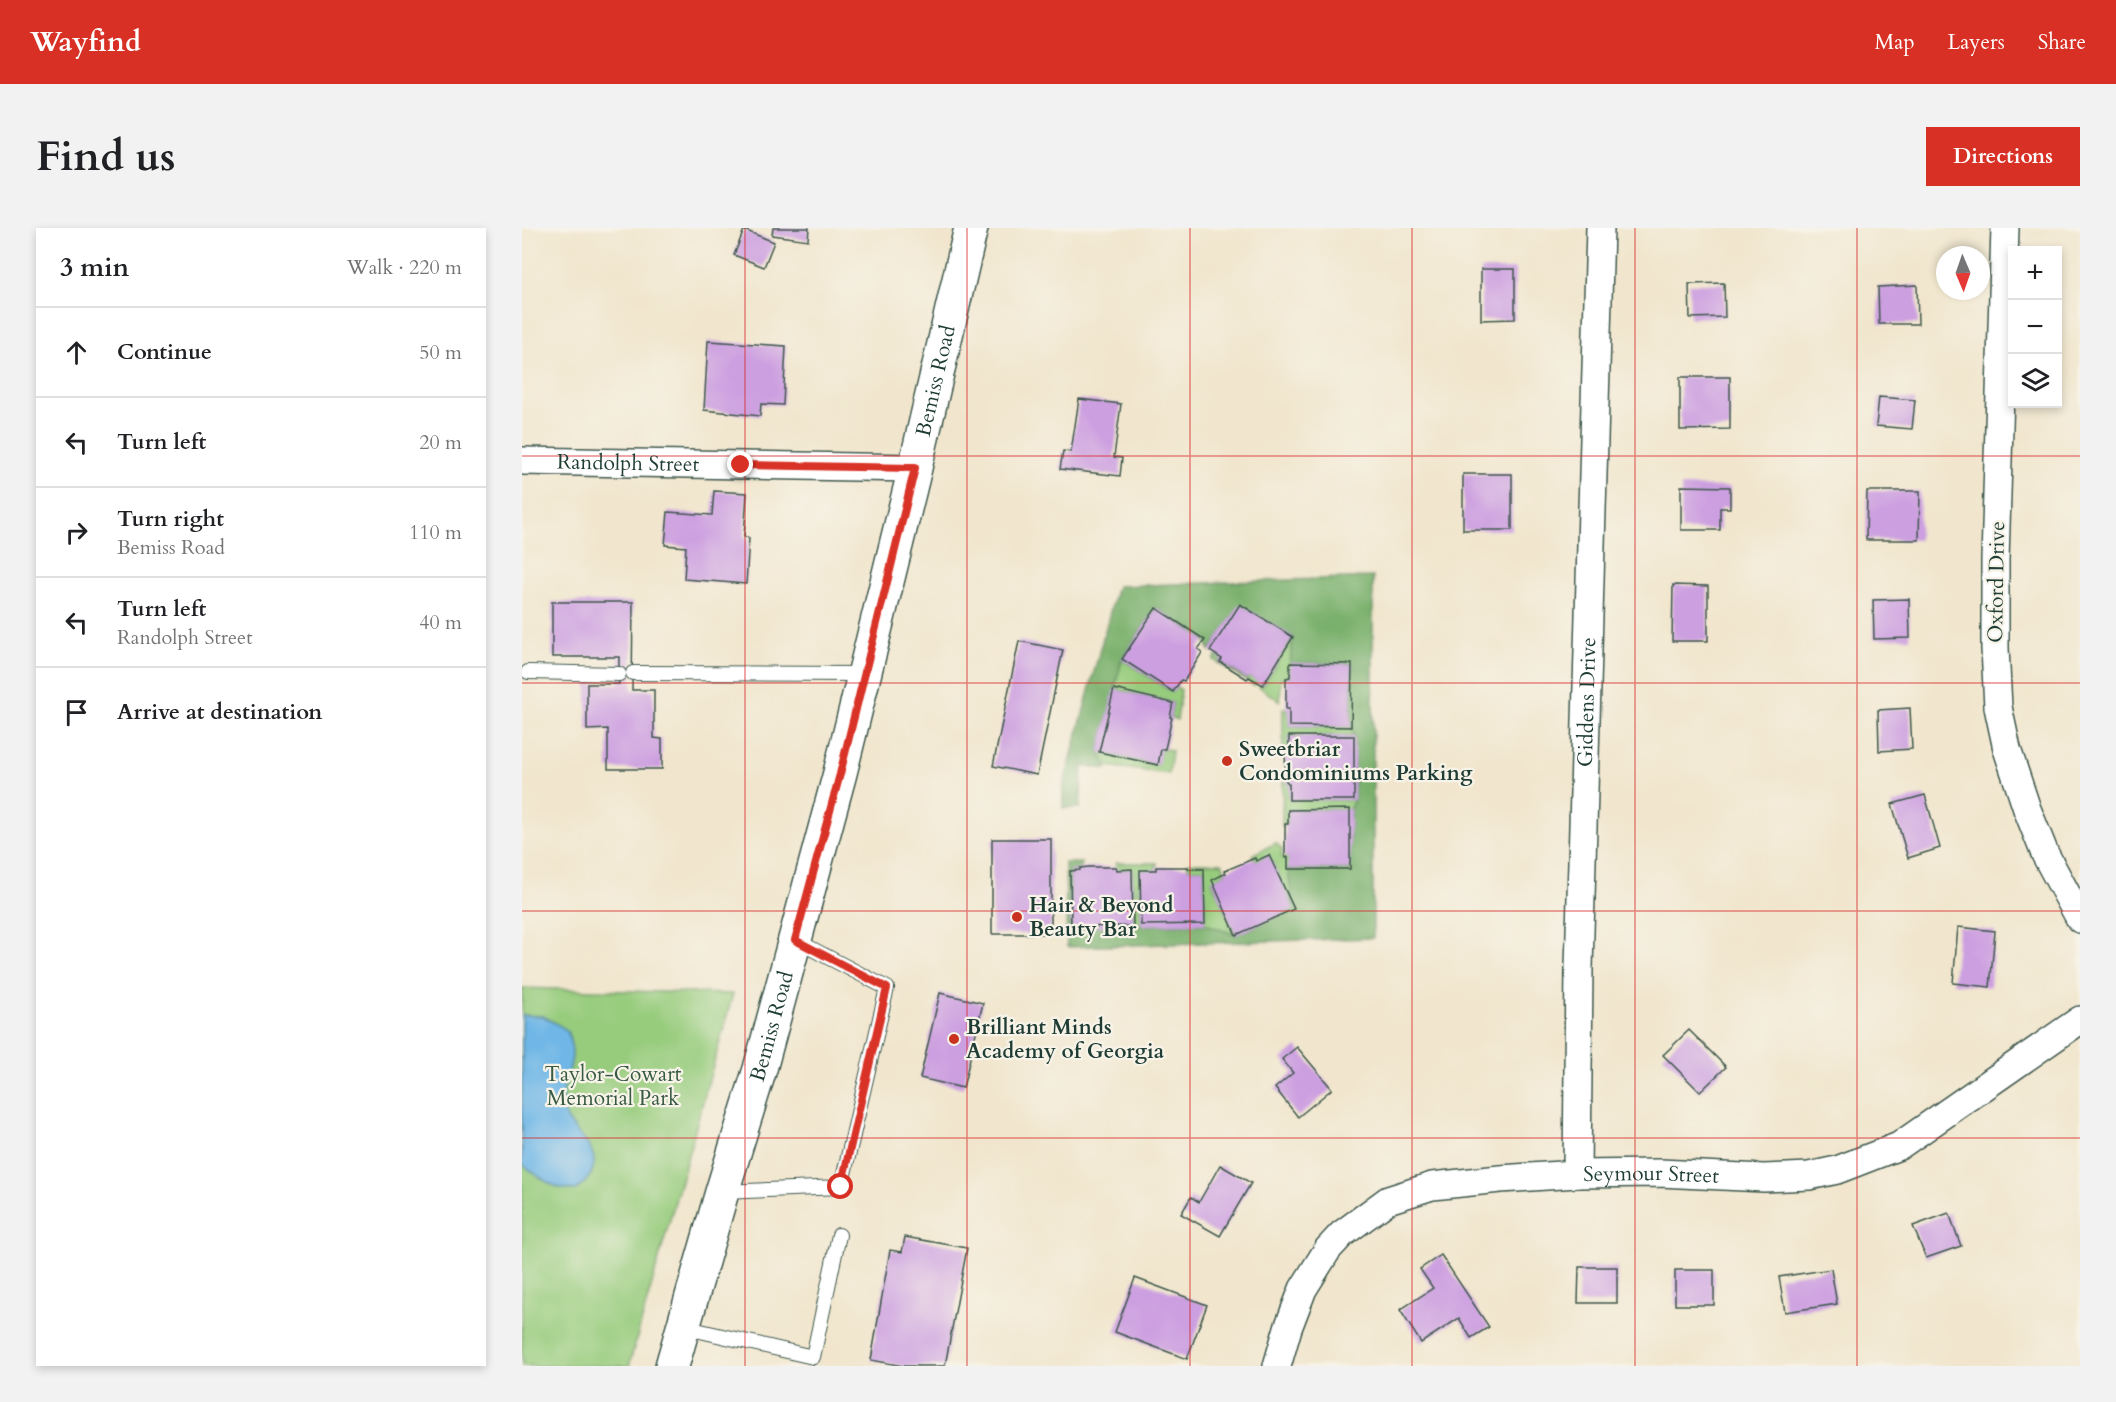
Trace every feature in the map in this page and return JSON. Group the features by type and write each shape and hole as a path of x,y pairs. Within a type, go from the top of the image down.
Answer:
{"main road":[{"name":"Bemiss Road","path":"672,1366 760,1069 840,774 971,228"}],"street":[{"name":"Giddens Drive","path":"1577,1174 1579,968 1600,228"},
{"name":"Oxford Drive","path":"2005,228 1995,560 1998,707 2007,749 2027,809 2045,854 2080,919"},
{"name":"Randolph Street","path":"522,461 915,468"},
{"name":"Seymour Street","path":"1277,1366 1303,1289 1328,1249 1342,1234 1388,1200 1432,1186 1500,1179 1577,1174 1660,1173 1764,1178 1809,1176 1837,1170 1899,1146 2080,1020"}],"lane":[{"path":"528,672 864,675"},
{"path":"722,1192 841,1187 887,988 795,940"},
{"path":"683,1327 813,1357 839,1235"}],"green space":[{"path":"1373,577 1373,938 1067,947 1065,863 1082,863 1080,870 1070,871 1071,927 1205,924 1236,935 1293,909 1288,869 1350,869 1350,809 1354,800 1354,736 1351,727 1352,664 1290,663 1293,637 1240,605 1210,651 1205,640 1156,608 1122,659 1099,752 1107,769 1083,766 1080,808 1063,808 1063,788 1117,586"},
{"path":"1293,637 1290,677 1281,678 1280,701 1259,687 1260,684 1263,685"},
{"path":"1217,655 1222,659 1220,662 1247,679 1249,677 1257,681 1254,686 1214,660"},
{"path":"1122,659 1172,692 1176,687 1181,690 1177,720 1170,717 1173,703 1114,689"},
{"path":"1283,708 1289,709 1289,726 1351,727 1354,736 1289,736 1289,750 1283,753"},
{"path":"1161,749 1172,750 1169,774 1107,766 1099,752 1157,765"},
{"path":"1283,781 1289,784 1289,800 1354,800 1350,809 1289,810 1288,824 1282,826"},
{"path":"1276,843 1282,849 1282,857 1288,857 1294,909 1269,856 1256,861 1252,855"},
{"path":"1116,863 1157,863 1156,870 1140,871 1141,925 1133,926 1132,869 1117,870"},
{"path":"1188,863 1222,863 1226,873 1212,881 1236,935 1205,924 1204,869 1188,869"},
{"name":"Taylor-Cowart Memorial Park","path":"522,988 733,994 629,1366 522,1366"}],"water":[{"path":"522,1015 543,1016 567,1030 572,1047 572,1059 563,1094 563,1108 569,1122 593,1153 594,1160 589,1177 576,1190 553,1185 522,1164"}],"building":[{"path":"773,228 809,228 808,240 772,235"},
{"path":"744,230 774,242 764,267 734,255"},
{"path":"1481,269 1515,269 1515,319 1481,320"},
{"path":"1724,283 1725,317 1690,318 1689,284"},
{"path":"1917,285 1918,324 1879,324 1878,287"},
{"path":"708,341 786,346 783,405 761,404 760,416 704,410"},
{"path":"1680,377 1730,377 1730,429 1680,430"},
{"path":"1879,397 1915,400 1912,429 1876,426"},
{"path":"1079,399 1121,404 1114,457 1122,458 1120,476 1060,469 1063,451 1071,452"},
{"path":"1463,474 1512,474 1512,530 1463,530"},
{"path":"1681,486 1730,487 1730,508 1720,508 1720,530 1681,530"},
{"path":"714,491 747,493 744,537 749,538 746,584 684,579 686,547 665,545 668,512 712,515"},
{"path":"1867,491 1920,491 1919,540 1866,540"},
{"path":"1673,585 1708,586 1708,641 1672,641"},
{"path":"1909,599 1910,638 1874,639 1873,600"},
{"path":"552,602 633,602 632,690 654,690 654,738 662,739 662,769 608,769 608,729 587,730 587,684 619,684 619,657 552,657"},
{"path":"1240,604 1293,637 1263,685 1249,677 1247,679 1220,662 1222,659 1210,651"},
{"path":"1156,608 1205,640 1198,649 1202,652 1200,656 1184,681 1181,680 1173,692 1122,659"},
{"path":"1019,641 1063,650 1037,775 993,766"},
{"path":"1290,663 1352,664 1351,727 1289,726 1289,709 1286,709 1286,678 1290,677"},
{"path":"1114,689 1173,703 1165,749 1161,749 1158,765 1099,752"},
{"path":"1910,708 1912,749 1879,751 1878,710"},
{"path":"1289,736 1354,736 1354,800 1289,800 1285,750 1289,750"},
{"path":"1925,795 1940,848 1908,858 1892,804"},
{"path":"1350,809 1350,869 1288,869 1288,857 1285,858 1285,824 1288,824 1288,810"},
{"path":"992,839 1051,839 1051,934 992,934"},
{"path":"1269,855 1294,909 1236,935 1212,880 1226,873 1224,871 1255,858 1256,861"},
{"path":"1089,867 1132,869 1133,926 1071,927 1070,871"},
{"path":"1156,867 1204,869 1205,924 1141,925 1140,870 1156,870"},
{"path":"1958,927 1995,931 1990,987 1953,983"},
{"path":"940,993 983,1003 963,1088 920,1078"},
{"path":"1689,1030 1726,1067 1700,1092 1663,1055"},
{"path":"1297,1047 1332,1089 1298,1117 1275,1088 1293,1073 1282,1059"},
{"path":"1220,1165 1251,1183 1220,1236 1181,1214 1191,1197 1199,1202"},
{"path":"1949,1213 1961,1246 1926,1258 1913,1226"},
{"path":"905,1237 967,1248 945,1366 903,1366 871,1360 890,1250 902,1252"},
{"path":"1441,1255 1489,1327 1471,1338 1459,1318 1421,1343 1400,1310 1433,1288 1420,1269"},
{"path":"1579,1267 1617,1267 1617,1303 1578,1303"},
{"path":"1831,1269 1837,1304 1785,1312 1779,1277"},
{"path":"1675,1270 1714,1270 1714,1305 1675,1305"},
{"path":"1135,1278 1207,1305 1187,1359 1115,1332"}],"place":[{"name":"Sweetbriar Condominiums Parking","path":"1227,761"},
{"name":"Hair & Beyond Beauty Bar","path":"1017,917"},
{"name":"Brilliant Minds Academy of Georgia","path":"954,1039"}],"route":[{"path":"741,465 915,468 840,774 795,940 887,988 841,1187"}]}
